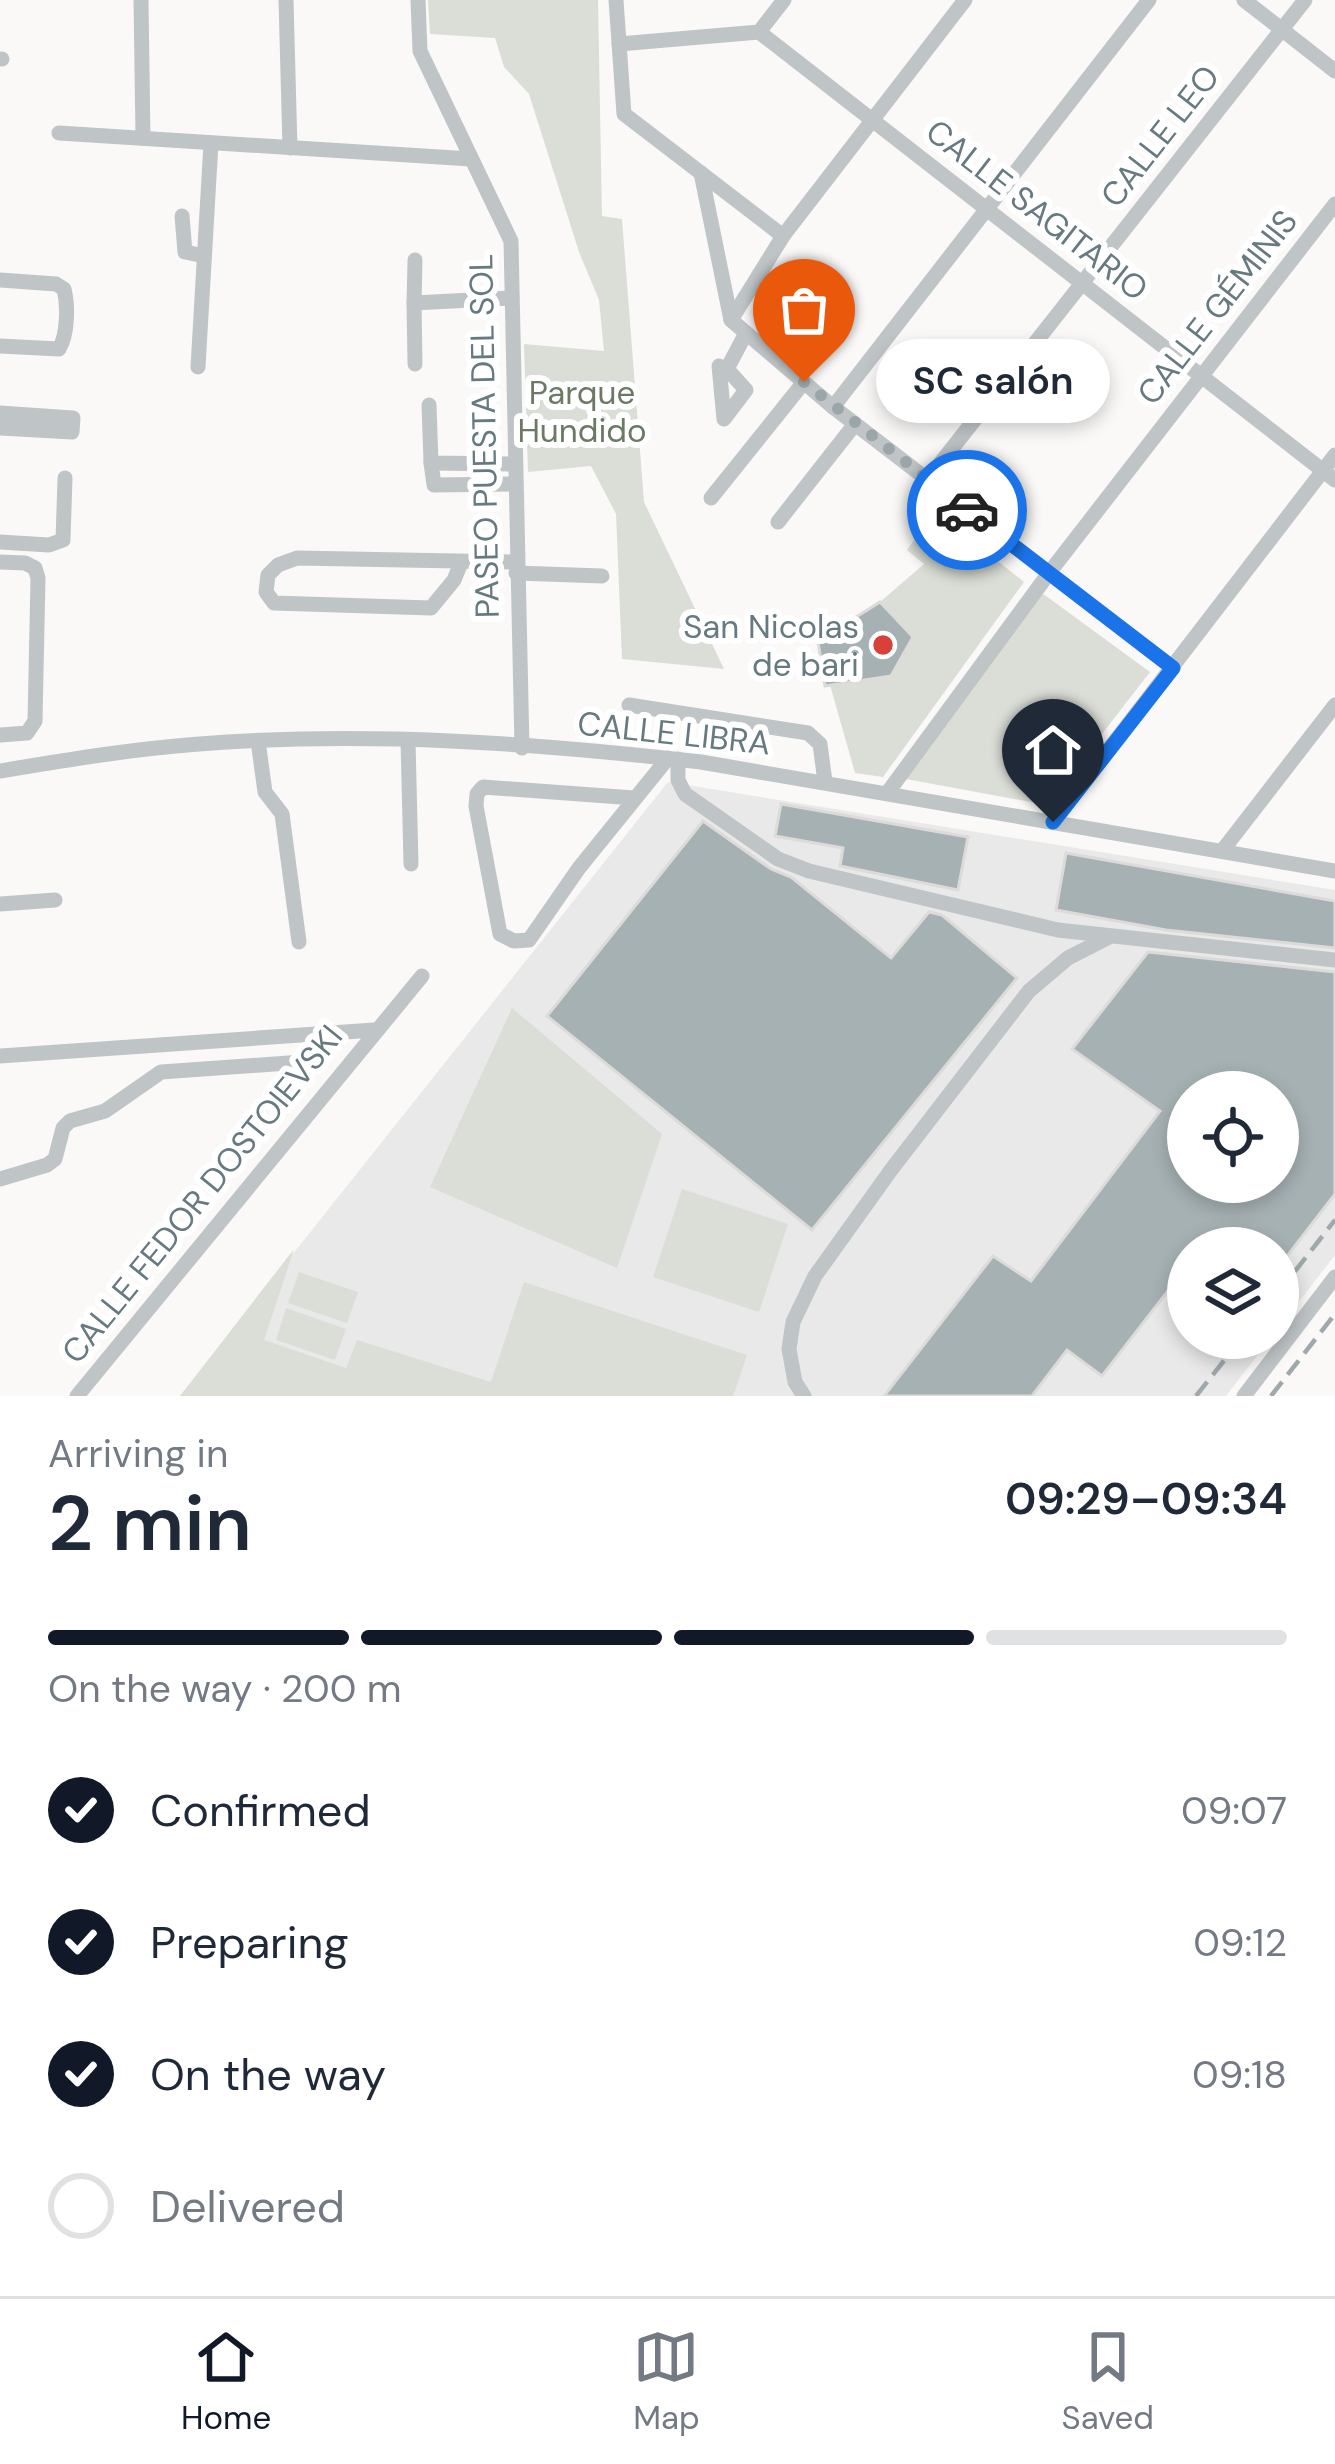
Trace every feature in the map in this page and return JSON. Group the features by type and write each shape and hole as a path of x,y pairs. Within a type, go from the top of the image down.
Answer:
{"street":[{"path":"141,0 142,139"},
{"path":"286,0 290,148"},
{"name":"PASEO PUESTA DEL SOL","path":"418,0 420,51 511,241 522,748"},
{"path":"616,0 624,114 783,236"},
{"path":"619,44 759,32 784,0"},
{"path":"731,320 783,236 965,0"},
{"path":"833,407 1149,0"},
{"path":"1244,0 1335,70"},
{"name":"CALLE LEO","path":"928,479 1305,0"},
{"name":"CALLE SAGITARIO","path":"759,32 1329,475"},
{"path":"59,133 472,159"},
{"path":"198,367 211,143"},
{"path":"701,173 731,320 833,407 1173,668"},
{"name":"CALLE GÉMINIS","path":"888,792 1049,573 1335,204"},
{"path":"182,216 184,252 204,256"},
{"path":"415,260 415,364"},
{"path":"0,280 56,284 66,297 59,349 0,346"},
{"path":"415,303 512,298"},
{"path":"727,369 746,333"},
{"path":"711,498 804,382"},
{"path":"429,405 434,485 515,484"},
{"path":"0,413 73,418 72,432 0,428"},
{"path":"778,522 855,424"},
{"path":"1053,822 1329,475 1335,455"},
{"path":"431,463 514,464"},
{"path":"0,542 49,545 63,540 65,478"},
{"path":"461,563 454,580 431,608 274,603 266,592 268,574 297,558 461,563 602,576"},
{"path":"0,562 25,563 38,578 34,721 27,733 0,735"},
{"path":"629,704 808,734 820,744 825,782"},
{"path":"1222,851 1335,705"},
{"path":"408,740 411,863"},
{"name":"CALLE LIBRA","path":"0,771 161,747 258,741 408,740 673,759 1335,871"},
{"path":"258,741 265,792 282,814 299,942"},
{"path":"634,798 483,787 476,806 500,934 514,941 529,940 634,798 673,759"},
{"path":"673,759 685,794 778,859 809,871 1058,930 1335,960"},
{"path":"0,904 55,900"},
{"path":"804,1396 795,1382 789,1349 793,1322 815,1276 1029,991 1068,958 1111,936"},
{"name":"CALLE FEDOR DOSTOIEVSKI","path":"76,1396 422,976"},
{"name":"CALLE FEDOR DOSTOIEVSKI","path":"0,1056 374,1030"},
{"path":"0,1179 47,1166 56,1159 63,1127 70,1121 105,1111 161,1072 302,1061 316,1049 323,1034"},
{"path":"1244,1396 1335,1276"}],"shaded area":[{"path":"668,782 1335,890 1335,1255 1299,1302 1299,1227 1167,1227 1167,1359 1255,1359 1226,1396 180,1396"}],"green space":[{"name":"Parque Hundido","path":"428,0 598,0 602,216 622,219 644,502 724,669 622,659 616,514 591,466 528,472 524,344 604,351 599,300 529,94 504,67 495,38 430,34"},
{"path":"935,511 1024,582 883,777 855,773 830,685 891,676 913,637 880,602 924,564 907,550"},
{"path":"1042,593 1150,672 1047,805 906,779"},
{"path":"512,1008 662,1134 617,1268 430,1187"},
{"path":"682,1189 788,1224 759,1312 653,1277"},
{"path":"294,1249 264,1340 346,1368 357,1340 491,1382 524,1282 747,1355 733,1396 180,1396"},
{"path":"299,1272 358,1292 347,1323 288,1303"},
{"path":"286,1308 346,1329 335,1360 276,1340"}],"building":[{"path":"880,602 913,637 891,676 825,686 817,635 829,634"},
{"path":"781,804 968,837 958,890 840,866 843,848 775,836"},
{"path":"703,821 771,869 791,877 891,958 929,912 942,915 1017,978 812,1230 547,1016"},
{"path":"1066,853 1335,901 1335,948 1166,930 1056,910"},
{"path":"1148,952 1335,972 1335,1194 1299,1241 1299,1227 1167,1227 1167,1292 1102,1376 1067,1350 1032,1396 884,1396 993,1256 1031,1281 1160,1111 1072,1049"}],"railway":[{"path":"1299,1266 1335,1220"},
{"path":"1271,1396 1335,1314"},
{"path":"1196,1396 1225,1359"}],"way so far":[{"path":"804,382 967,510"}],"place":[{"name":"SC salón","path":"804,382"},
{"name":"San Nicolas de bari","path":"883,645"}],"route":[{"path":"967,510 1173,668 1053,822"}]}
